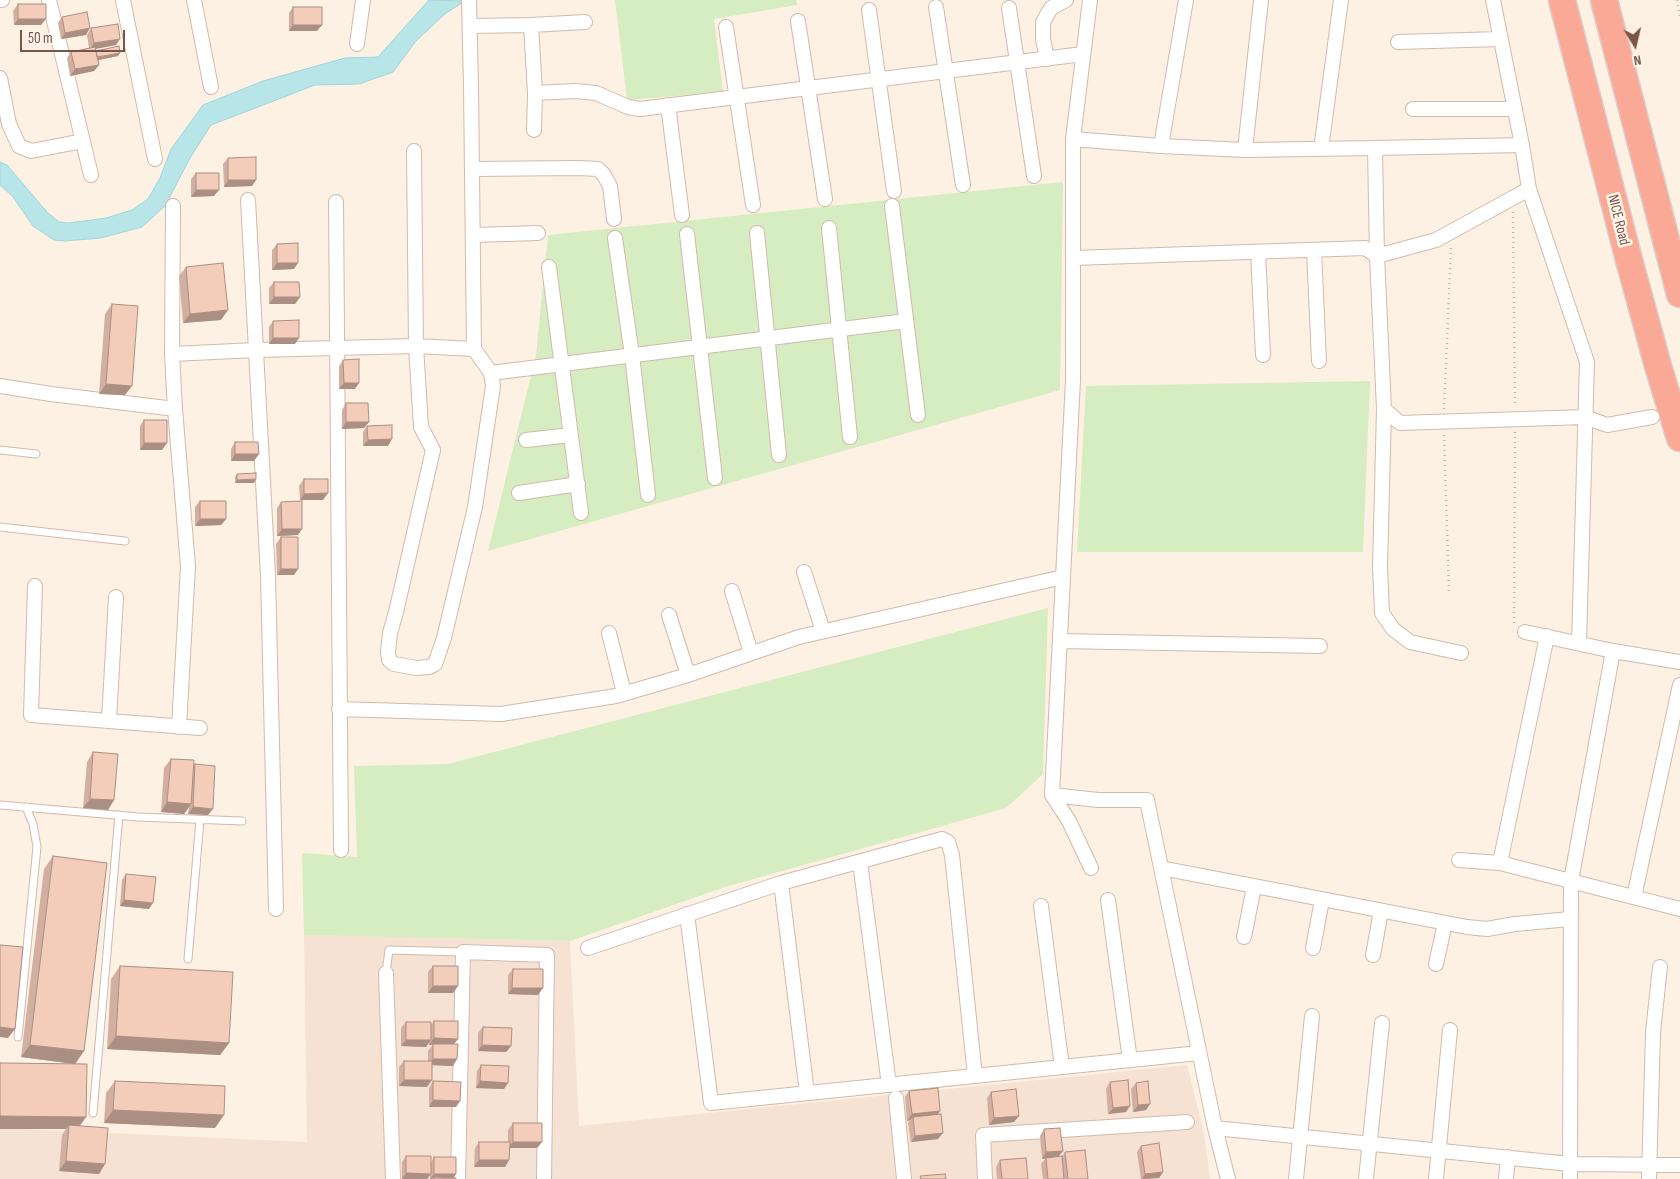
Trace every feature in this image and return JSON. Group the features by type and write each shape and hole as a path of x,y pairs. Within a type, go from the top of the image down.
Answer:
{"highway":[{"name":"NICE Road","path":"1562,0 1629,260 1680,438"},
{"path":"1604,0 1680,294"}],"street":[{"path":"49,0 91,175"},
{"path":"123,0 155,158"},
{"path":"194,0 211,87"},
{"path":"356,44 363,0"},
{"path":"414,151 416,346 421,427 433,450 388,640 389,660 394,664 429,668 434,664 444,638 475,507 492,386 491,373 474,349 469,0"},
{"path":"1047,59 1043,39 1043,22 1052,8 1066,0"},
{"path":"1090,0 1073,139 1073,380 1052,795 1069,821 1091,868"},
{"path":"1162,146 1186,0"},
{"path":"1245,150 1261,0"},
{"path":"1321,149 1341,0"},
{"path":"1493,0 1530,189 1587,362 1579,643"},
{"path":"936,7 963,185"},
{"path":"1009,8 1034,176"},
{"path":"869,10 894,191"},
{"path":"798,21 825,199"},
{"path":"470,26 585,22"},
{"path":"531,25 535,93 534,130"},
{"path":"726,27 753,205"},
{"path":"1398,42 1501,39"},
{"path":"535,93 575,91 596,93 628,107 640,109 1083,54"},
{"path":"0,78 9,124 19,146 31,151 83,141"},
{"path":"668,105 682,215"},
{"path":"1413,109 1515,109"},
{"path":"1073,139 1245,150 1522,144"},
{"path":"1375,148 1377,256 1384,409 1380,567 1382,613 1393,629 1410,642 1461,653"},
{"path":"472,169 579,168 598,170 604,175 610,186 614,219"},
{"path":"1073,258 1365,248 1377,256 1436,240 1530,189"},
{"path":"248,200 268,576 276,909"},
{"path":"336,202 341,850"},
{"path":"173,206 172,354 188,566 178,727"},
{"path":"892,206 918,415"},
{"path":"829,228 850,437"},
{"path":"473,235 538,233"},
{"path":"757,233 778,454"},
{"path":"687,234 715,478"},
{"path":"615,238 632,355 648,495"},
{"path":"1314,250 1319,361"},
{"path":"1258,252 1263,355"},
{"path":"548,267 581,513"},
{"path":"491,373 906,321"},
{"path":"172,354 416,346 474,349"},
{"path":"0,386 175,409"},
{"path":"1384,409 1400,423 1585,417 1607,424 1652,417"},
{"path":"526,440 571,435"},
{"path":"520,494 578,484"},
{"path":"804,572 823,632"},
{"path":"339,708 501,714 624,694 688,675 799,637 1063,577"},
{"path":"35,586 30,715 200,728"},
{"path":"732,591 751,653"},
{"path":"109,720 116,598"},
{"path":"669,615 688,675"},
{"path":"1525,632 1613,651 1680,662"},
{"path":"609,633 624,694"},
{"path":"1500,864 1547,636"},
{"path":"1060,641 1320,646"},
{"path":"1570,1179 1571,881 1613,651"},
{"path":"1634,897 1680,685"},
{"path":"1052,795 1098,800 1147,800 1215,1128 1228,1179"},
{"path":"588,948 780,883 942,839 948,842 952,855 975,1076"},
{"path":"1460,860 1500,864 1680,909"},
{"path":"860,862 889,1085"},
{"path":"1161,868 1322,900 1487,929 1515,924 1570,920"},
{"path":"780,883 807,1093"},
{"path":"1244,937 1254,887"},
{"path":"1108,900 1130,1060"},
{"path":"1313,948 1322,900"},
{"path":"1040,906 1062,1067"},
{"path":"1373,955 1381,911"},
{"path":"687,914 710,1103 1200,1053"},
{"path":"1436,964 1445,923"},
{"path":"458,1179 463,952 546,955 544,1179"},
{"path":"1649,1179 1653,1032 1660,967"},
{"path":"386,973 393,1179"},
{"path":"1296,1179 1312,1016"},
{"path":"1366,1179 1382,1023"},
{"path":"1436,1179 1450,1030"},
{"path":"896,1098 904,1179"},
{"path":"985,1179 983,1135 1187,1122"},
{"path":"1215,1128 1570,1164 1680,1165"},
{"path":"1506,1179 1508,1157"}],"lane":[{"path":"0,450 36,454"},
{"path":"0,527 125,541"},
{"path":"0,805 118,815 242,821"},
{"path":"18,1037 37,847 33,824 26,807"},
{"path":"93,1113 118,815"},
{"path":"188,959 200,820"},
{"path":"386,973 389,950 463,952"}],"path":[{"path":"1677,0 1680,17"}],"shaded area":[{"path":"304,935 570,941 579,1126 1187,1065 1204,1134 1210,1179 0,1179 0,1128 307,1142"}],"green space":[{"path":"615,0 796,0 797,5 714,19 723,92 627,100"},
{"path":"1063,182 1060,390 488,551 536,355 548,235"},
{"path":"1370,381 1363,552 1077,552 1086,386"},
{"path":"1048,608 1043,774 1006,808 725,887 570,941 304,935 302,853 357,857 354,766 448,764"}],"water":[{"path":"429,0 465,1 446,13 416,41 393,72 359,84 315,85 211,125 190,158 165,206 142,227 101,238 54,240 33,226 13,197 0,185 0,162 7,165 47,212 59,222 69,223 106,218 132,210 148,199 160,178 171,149 203,105 263,81 345,58 378,57"}],"building":[{"path":"18,4 46,4 46,19 18,19"},
{"path":"293,7 322,7 322,25 293,25"},
{"path":"87,12 90,28 65,33 62,17"},
{"path":"118,24 120,39 94,43 91,28"},
{"path":"119,46 120,53 97,57 96,51"},
{"path":"95,47 99,65 75,69 71,52"},
{"path":"256,157 256,180 228,180 228,158"},
{"path":"196,173 219,173 219,190 196,190"},
{"path":"298,243 298,263 277,263 277,244"},
{"path":"223,263 228,310 190,314 186,267"},
{"path":"274,282 299,282 300,297 274,297"},
{"path":"112,304 138,306 132,386 106,384"},
{"path":"299,320 299,338 273,338 273,321"},
{"path":"359,359 359,383 344,383 343,360"},
{"path":"346,403 368,403 369,422 346,422"},
{"path":"144,420 167,420 167,443 144,443"},
{"path":"392,425 392,439 368,440 367,426"},
{"path":"235,442 258,442 259,454 235,454"},
{"path":"256,473 256,479 237,480 237,474"},
{"path":"304,479 328,479 328,493 304,494"},
{"path":"200,501 226,501 226,519 200,519"},
{"path":"302,501 302,529 282,529 281,502"},
{"path":"281,537 298,537 298,569 281,569"},
{"path":"93,752 118,754 114,800 90,799"},
{"path":"171,759 194,760 191,804 167,802"},
{"path":"195,764 215,766 213,809 193,807"},
{"path":"53,856 107,863 84,1051 30,1045"},
{"path":"126,874 156,877 153,903 124,900"},
{"path":"0,945 23,947 15,1029 0,1027"},
{"path":"120,966 233,972 229,1043 116,1036"},
{"path":"433,966 458,966 458,986 433,986"},
{"path":"513,969 543,969 543,988 512,988"},
{"path":"434,1021 458,1021 458,1039 434,1038"},
{"path":"406,1022 431,1022 431,1040 406,1040"},
{"path":"483,1027 512,1028 511,1046 482,1045"},
{"path":"433,1044 458,1044 457,1059 433,1059"},
{"path":"404,1061 432,1061 432,1080 404,1080"},
{"path":"0,1063 87,1064 86,1117 0,1116"},
{"path":"481,1065 509,1066 508,1083 480,1081"},
{"path":"1128,1080 1130,1106 1113,1108 1110,1082"},
{"path":"115,1081 225,1086 224,1115 113,1110"},
{"path":"433,1081 461,1082 460,1101 433,1100"},
{"path":"1148,1081 1150,1104 1138,1105 1136,1083"},
{"path":"938,1088 940,1111 912,1114 909,1091"},
{"path":"1016,1089 1019,1116 994,1118 991,1092"},
{"path":"941,1114 943,1133 915,1136 913,1117"},
{"path":"513,1123 542,1123 542,1142 513,1142"},
{"path":"69,1125 108,1128 105,1164 66,1161"},
{"path":"1060,1128 1063,1151 1046,1152 1044,1129"},
{"path":"479,1142 510,1142 509,1160 479,1160"},
{"path":"1159,1143 1163,1172 1145,1174 1141,1146"},
{"path":"1085,1150 1088,1179 1068,1179 1065,1152"},
{"path":"406,1156 431,1156 431,1174 406,1173"},
{"path":"1062,1156 1064,1179 1048,1179 1046,1158"},
{"path":"434,1157 456,1157 456,1174 434,1174"},
{"path":"1026,1158 1028,1179 1002,1179 1000,1160"},
{"path":"945,1174 946,1179 921,1179 920,1176"},
{"path":"434,1177 456,1178 456,1179 434,1179"}]}
